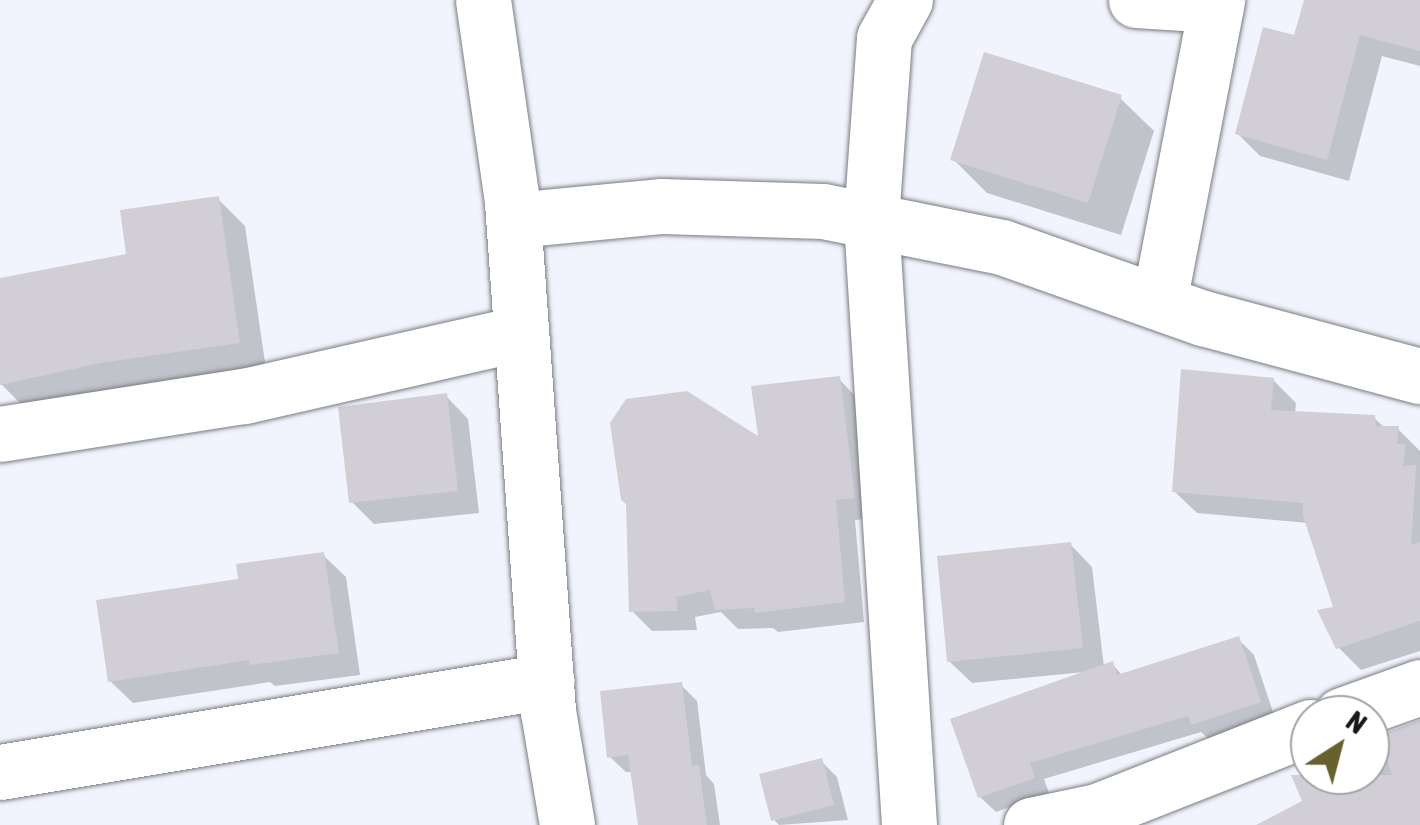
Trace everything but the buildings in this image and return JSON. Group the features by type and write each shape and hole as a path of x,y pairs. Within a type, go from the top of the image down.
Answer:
{"street":[{"path":"483,0 514,220 546,681 568,825"},
{"path":"905,0 884,38 871,221 909,825"},
{"path":"1136,0 1217,2 1159,302"},
{"path":"514,220 662,206 824,211 1002,247 1203,318 1420,376"},
{"path":"0,434 244,396 521,332"},
{"path":"0,772 546,681"},
{"path":"1390,698 1420,687"},
{"path":"1031,825 1097,811 1290,735"}]}
